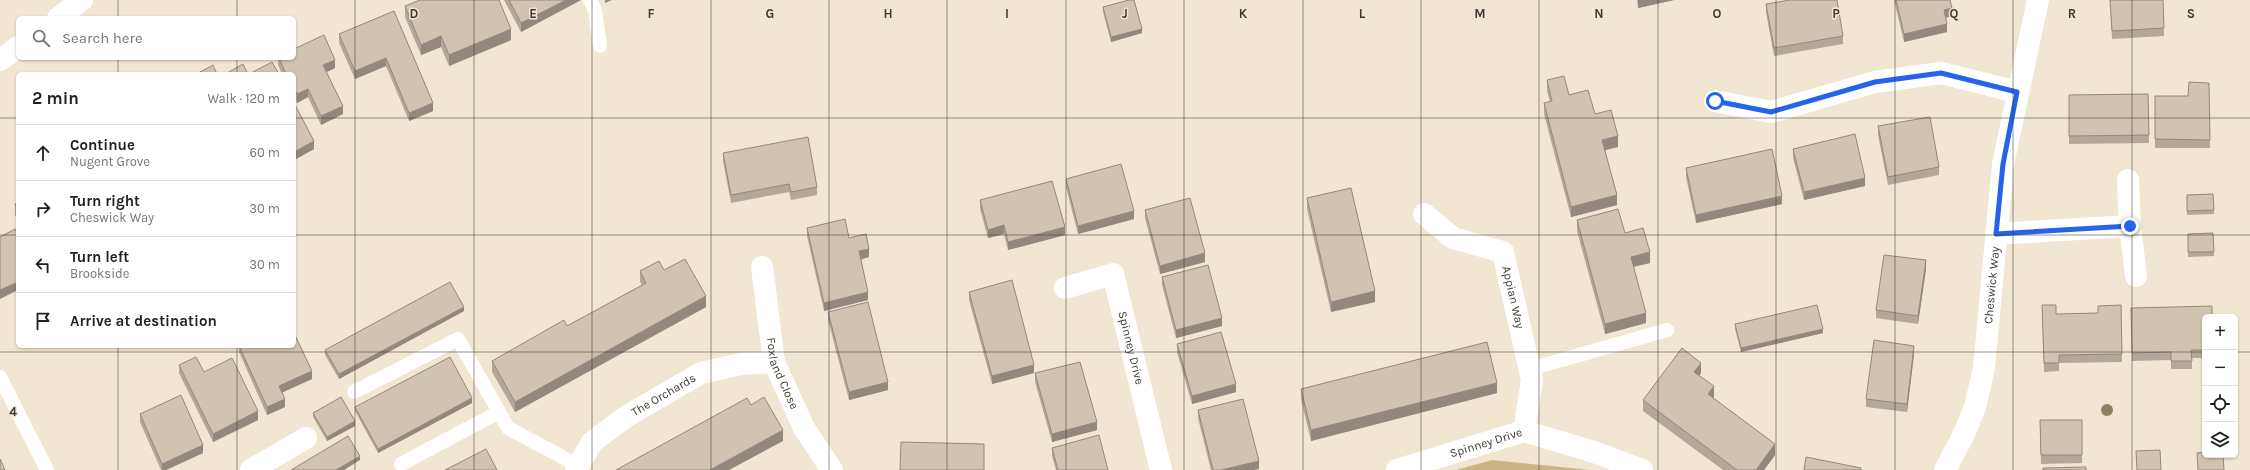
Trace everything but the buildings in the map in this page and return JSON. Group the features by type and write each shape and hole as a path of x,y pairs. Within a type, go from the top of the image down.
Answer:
{"street":[{"path":"61,16 82,0"},
{"name":"Cheswick Way","path":"1945,470 1964,434 1975,407 1984,368 2003,164 2017,92 2038,0"},
{"path":"0,60 16,48"},
{"path":"1715,101 1771,112 1875,82 1941,73 2017,92"},
{"path":"2128,180 2130,226 2136,276"},
{"name":"Appian Way","path":"1424,214 1453,238 1503,252 1532,380 1524,430"},
{"path":"1996,234 2130,226"},
{"name":"Foxland Close","path":"762,267 774,362 804,428 832,470"},
{"name":"Spinney Drive","path":"1065,288 1113,274 1161,470"},
{"name":"The Orchards","path":"576,468 592,442 627,416 701,373 741,364 774,362"},
{"name":"Spinney Drive","path":"1397,470 1524,430 1594,452 1642,470"},
{"path":"251,470 306,438"}],"lane":[{"path":"590,0 595,10 600,46"},
{"path":"1530,369 1667,330"},
{"path":"354,392 458,339 508,428 576,468"},
{"path":"0,377 47,470"},
{"path":"401,464 499,412"}],"shaded area":[{"path":"1492,460 1590,470 1456,470"}],"route":[{"path":"1715,101 1771,112 1875,82 1941,73 2017,92 2003,164 1996,234 2130,226"}]}
